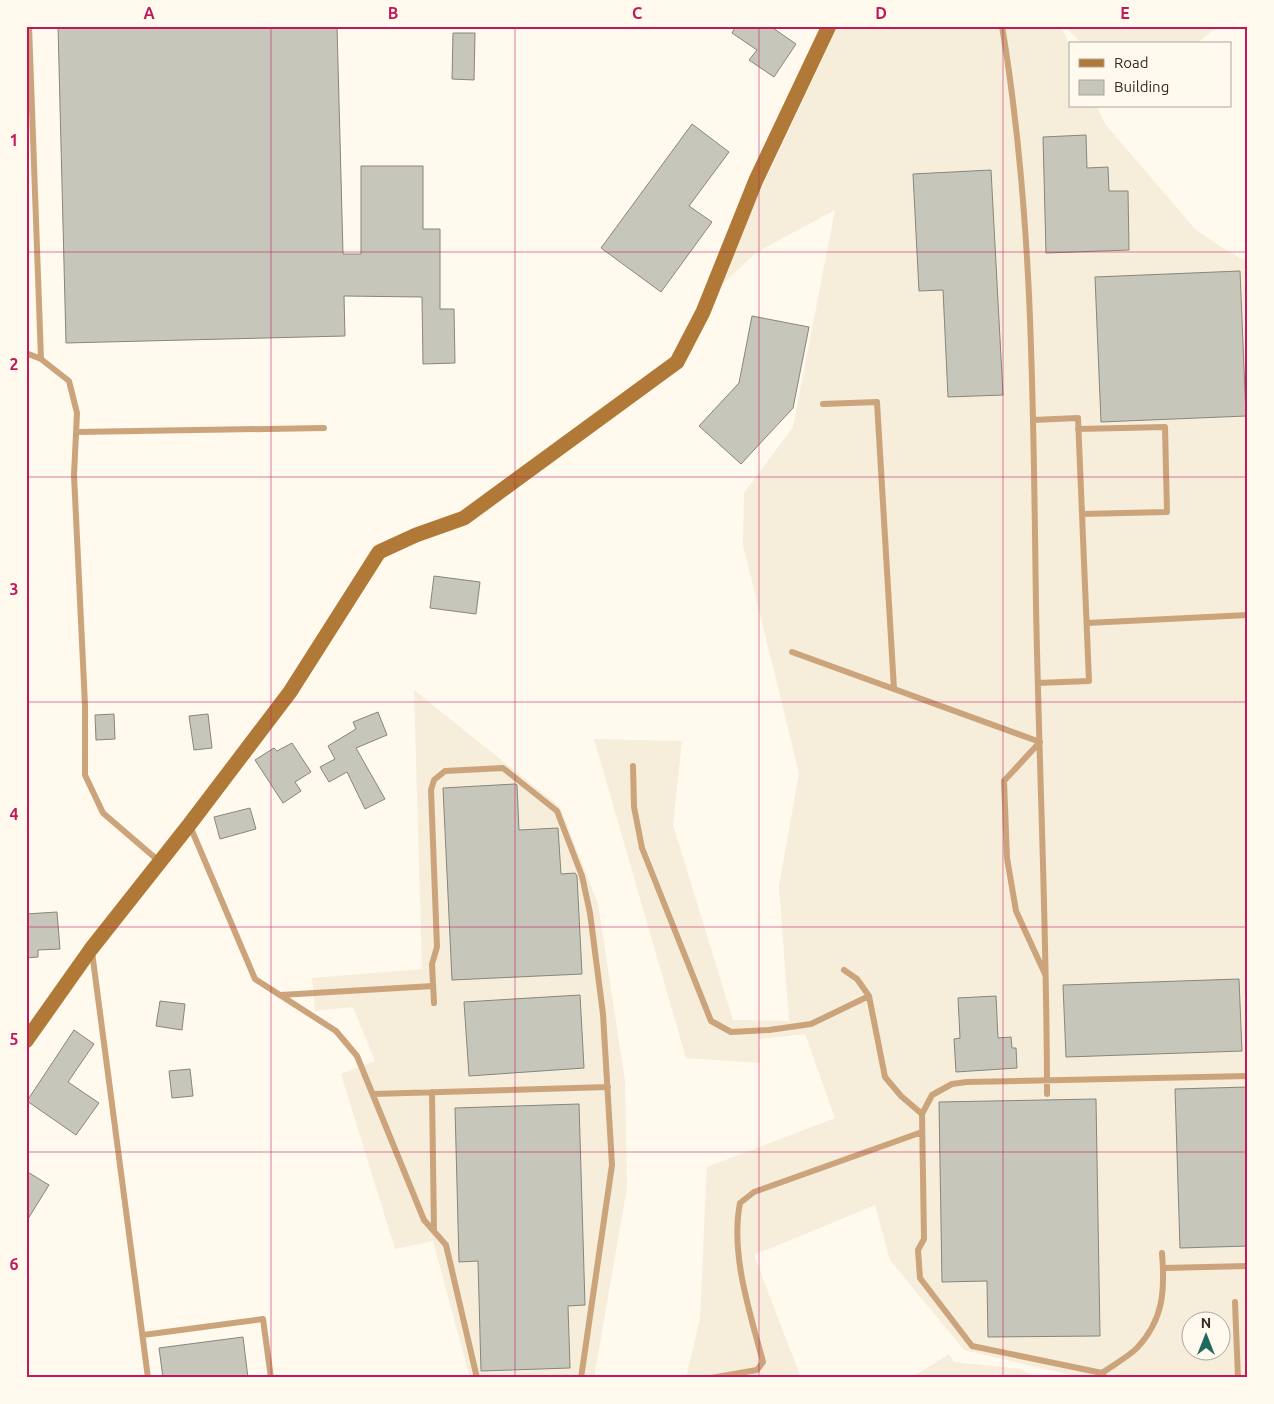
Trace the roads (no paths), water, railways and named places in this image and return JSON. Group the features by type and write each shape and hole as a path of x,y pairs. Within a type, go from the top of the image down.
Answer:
{"street":[{"path":"26,1041 91,949 190,825 290,692 379,552 416,535 464,518 677,362 703,312 756,180 829,26"}],"lane":[{"path":"28,26 41,359"},
{"path":"1002,26 1022,174 1032,336 1047,1094"},
{"path":"26,353 41,359 69,381 77,414 74,475 86,705 85,775 103,813 160,862"},
{"path":"823,404 877,402 894,689"},
{"path":"1033,420 1078,418 1089,681 1038,683"},
{"path":"1078,429 1165,427 1167,512 1082,514"},
{"path":"76,432 324,428"},
{"path":"1087,624 1248,615"},
{"path":"792,652 1040,742"},
{"path":"1040,742 1004,781 1004,791 1007,858 1016,910 1046,977"},
{"path":"633,766 634,807 642,848 711,1021 731,1032 770,1030 811,1024 869,996"},
{"path":"434,1003 432,964 437,947 430,790 434,780 445,771 503,768 557,811 582,876 590,913 603,1014 612,1165 581,1378"},
{"path":"190,825 255,979 336,1031 357,1056 424,1220 446,1245 477,1378"},
{"path":"91,949 148,1378"},
{"path":"844,970 857,979 869,996 885,1077 901,1096 922,1114"},
{"path":"279,995 433,986"},
{"path":"1162,1253 1165,1289 1156,1320 1137,1348 1104,1375 972,1346 920,1278 918,1250 924,1239 922,1114 932,1095 952,1084 1248,1076"},
{"path":"373,1094 608,1087"},
{"path":"432,1092 434,1231"},
{"path":"711,1378 757,1370 763,1362 744,1289 736,1222 740,1203 754,1192 922,1132"},
{"path":"1164,1268 1248,1266"},
{"path":"1235,1302 1238,1378"},
{"path":"143,1335 263,1320 271,1378"}]}
